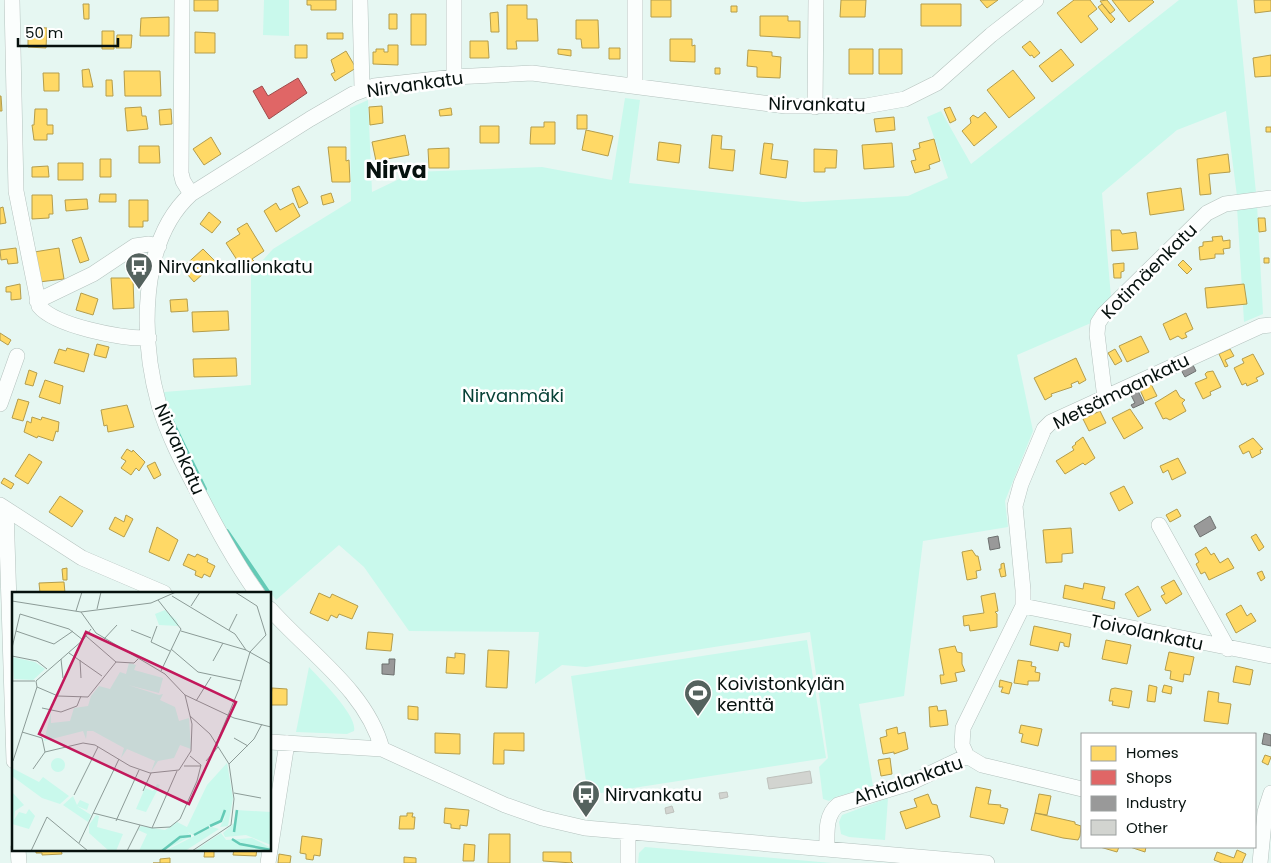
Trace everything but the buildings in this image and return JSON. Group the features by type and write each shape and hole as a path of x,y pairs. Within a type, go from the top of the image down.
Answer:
{"street":[{"path":"12,0 16,191 37,301 48,315 92,331 133,339 149,338"},
{"path":"182,0 181,173 183,181 192,194"},
{"path":"360,0 362,90"},
{"path":"454,0 454,77"},
{"path":"635,86 636,0"},
{"path":"815,107 816,0"},
{"name":"Nirvankatu","path":"257,592 229,550 168,430 156,392 149,338 148,289 159,246 177,209 192,194 310,119 362,90 374,86 454,77 532,72 780,105 815,107 871,106 914,95 942,79 986,40 1036,0"},
{"name":"Kotimäenkatu","path":"1104,398 1098,334 1098,324 1104,314 1207,213 1225,204 1271,198"},
{"path":"37,301 93,274 135,246 149,244 159,246"},
{"name":"Metsämaankatu","path":"967,756 962,745 963,728 1023,606 1024,590 1015,506 1044,429 1052,422 1261,326 1271,325"},
{"path":"0,404 17,356"},
{"path":"3,507 82,558 162,592"},
{"path":"3,507 10,750"},
{"path":"1159,525 1228,649"},
{"name":"Toivolankatu","path":"1023,606 1228,649 1271,656"},
{"path":"272,615 354,697 373,726 382,749"},
{"path":"271,742 382,749 465,788 535,816 585,828 987,863"},
{"path":"271,844 287,743"},
{"name":"Ahtialankatu","path":"826,849 829,817 832,810 838,805 910,783 967,756 982,765 1081,789"},
{"path":"1260,863 1258,836 1270,798"},
{"path":"628,833 628,863"},
{"path":"18,850 19,863"},
{"path":"268,863 270,850"}],"green space":[{"path":"264,0 289,0 289,36 263,35"},
{"name":"Nirvanmäki","path":"1179,0 1237,0 1256,193 1237,196 1226,111 1177,130 1102,193 1111,297 1093,317 1091,323 1017,355 1033,431 1005,501 1008,527 923,541 904,696 859,704 873,786 836,797 829,801 823,799 819,767 828,758 810,632 586,667 562,665 535,684 539,632 409,631 364,567 339,545 276,600 224,529 171,424 164,392 251,385 251,273 273,249 351,201 350,108 368,100 372,192 414,172 542,167 612,180 625,98 640,100 629,183 803,202 908,196 948,178 927,117 941,111 971,164"},
{"path":"1257,204 1263,314 1244,322 1237,207"},
{"name":"Koivistonkylän kenttä","path":"807,640 826,758 588,795 571,676"},
{"path":"309,667 344,707 354,724 354,731 347,734 296,732"},
{"path":"888,798 885,840 849,837 841,834 839,822 842,815"},
{"path":"645,847 832,863 638,863 639,853"}],"waterway":[{"path":"171,419 205,489"},
{"path":"227,531 268,592"}],"place":[{"name":"Nirvankallionkatu","path":"139,290"},
{"name":"Koivistonkylän kenttä","path":"698,717"},
{"name":"Nirvankatu","path":"586,818"}],"district":[{"name":"Nirva","path":"396,170"}]}
